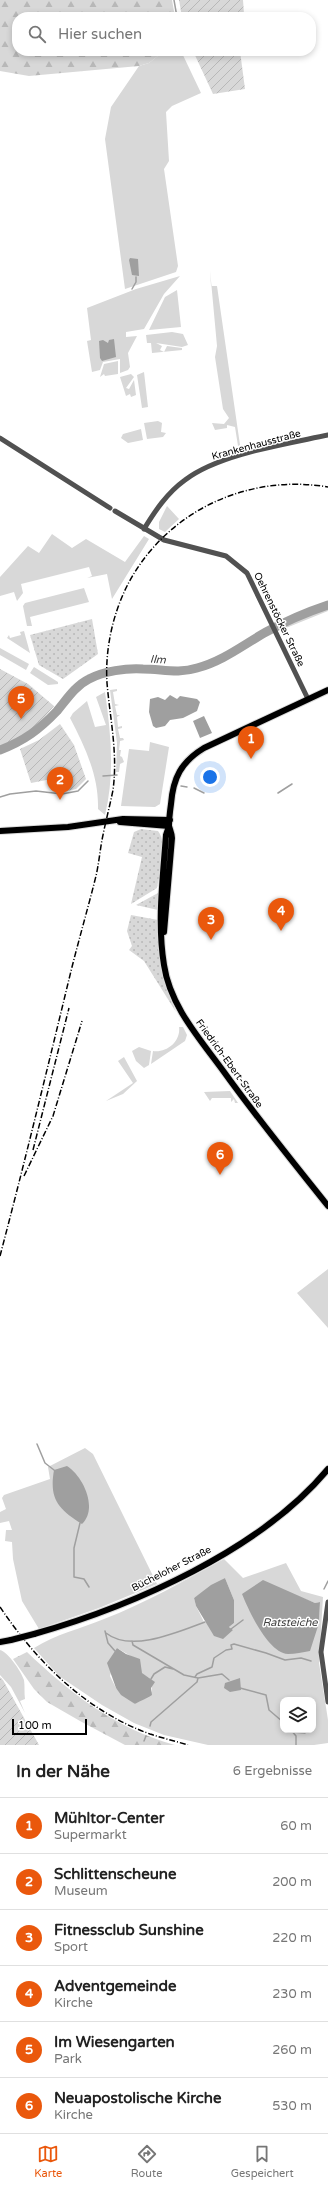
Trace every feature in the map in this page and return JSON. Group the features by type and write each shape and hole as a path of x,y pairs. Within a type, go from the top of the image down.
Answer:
{"main road":[{"name":"Friedrich-Ebert-Straße","path":"328,690 308,698 208,746 189,758 175,777 172,791 170,823 171,845 166,921 163,941 164,965 172,995 178,1008 236,1089 328,1206"},
{"path":"0,831 68,827 100,821 117,821 123,823 170,823"},
{"name":"Bücheloher Straße","path":"0,1642 34,1634 86,1618 130,1600 201,1566 235,1546 278,1516 328,1469"}],"street":[{"name":"Krankenhausstraße","path":"144,529 155,510 174,489 189,477 205,468 246,454 328,435"},
{"name":"Oehrenstöcker Straße","path":"0,438 113,510 164,540 221,554 232,560 251,579 308,698"},
{"path":"328,1602 321,1652 328,1702"}],"green space":[{"path":"0,0 172,0 174,12 12,12 12,56 158,56 149,63 139,66 29,76 0,71"},
{"path":"179,0 243,0 244,12 181,12"},
{"path":"158,56 183,56 201,93 172,106 166,112 169,161 164,169 178,266 176,272 125,289 105,139 111,107 139,66 149,63"},
{"path":"195,56 241,56 245,89 213,94"},
{"path":"180,276 164,294 144,329 126,332 126,337 137,336 128,353 130,367 128,370 120,373 120,359 103,362 100,370 92,372 87,341 91,340 87,308 136,289"},
{"path":"211,286 217,286 240,445 238,446 235,427 227,425 227,428 215,430 212,423 224,424 229,418 223,409 215,357 217,346"},
{"path":"177,290 181,327 149,330 165,297"},
{"path":"172,332 183,334 188,345 182,347 156,343 162,346 160,350 164,352 152,353 151,343 147,343 146,335"},
{"path":"167,346 182,348 182,350 164,352"},
{"path":"118,361 118,374 105,376 104,374 100,377 104,364"},
{"path":"144,372 148,407 142,408 137,375"},
{"path":"131,374 134,377 126,388 129,389 134,380 136,395 131,397 130,394 126,396 120,377"},
{"path":"158,421 162,423 161,432 166,433 163,437 147,439 144,423"},
{"path":"141,429 143,440 128,443 121,438 123,434"},
{"path":"167,506 179,519 165,532 159,529 159,522"},
{"path":"52,534 72,548 86,539 125,562 144,536 149,539 112,599 107,574 87,578 92,576 89,567 21,584 23,593 17,601 14,592 0,596 0,577 28,546 39,553"},
{"path":"84,588 89,602 30,617 32,626 27,626 23,606 25,603"},
{"path":"328,602 328,611 286,628 284,625 281,627 279,621"},
{"path":"92,619 98,654 63,679 39,665 30,635"},
{"path":"24,631 30,653 7,638 9,635 10,638 21,635 20,632"},
{"path":"0,648 29,664 26,670 0,655"},
{"path":"34,667 58,682 58,684 48,685 30,673"},
{"path":"0,669 28,684 54,706 31,733 0,746"},
{"path":"117,689 117,691 113,692 115,704 119,705 115,706 117,715 120,715 117,717 118,727 122,726 122,728 118,729 120,738 123,738 124,740 120,741 120,756 124,762 120,764 119,772 116,772 117,743 110,690"},
{"path":"105,692 109,723 111,769 105,815 98,809 98,797 94,773 86,751 70,718 73,713 87,701 95,727 106,725 96,697"},
{"path":"60,724 74,745 86,779 76,789 67,791 62,777 31,783 20,749 39,740"},
{"path":"150,742 169,747 160,804 155,807 121,806 129,749 149,751"},
{"path":"141,829 158,831 163,844 163,859 157,888 131,904 142,857 128,853 134,832"},
{"path":"158,893 160,895 158,910 136,905"},
{"path":"131,915 158,920 163,968 171,1000 176,1012 144,961 129,950 132,946 127,931"},
{"path":"179,1027 183,1027 187,1035 185,1041 151,1064 153,1051 163,1050 172,1045 178,1037"},
{"path":"139,1047 151,1051 149,1065 144,1068 136,1061 132,1051"},
{"path":"124,1057 137,1081 123,1094 106,1101 133,1083 118,1061"},
{"path":"230,1091 238,1103 235,1103 234,1099 231,1102 231,1098 212,1098 210,1101 204,1092"},
{"path":"328,1269 328,1328 297,1293"},
{"path":"85,1448 93,1454 157,1584 99,1608 39,1629 22,1601 13,1559 12,1542 5,1541 6,1530 12,1530 9,1521 0,1523 0,1512 6,1509 2,1498 4,1495 50,1479 48,1467"},
{"path":"224,1559 243,1578 286,1563 301,1591 323,1597 319,1663 328,1720 328,1743 314,1745 208,1745 164,1735 134,1723 102,1705 59,1676 34,1648 59,1635 120,1613 165,1591","holes":["225,1578 234,1600 234,1623 229,1627 233,1630 204,1622 196,1606 194,1598","290,1593 315,1603 320,1602 319,1623","117,1648 134,1658 141,1673 151,1679 152,1691 148,1698 142,1699 135,1704 116,1688 110,1676"]},
{"path":"0,1650 7,1654 14,1662 24,1680 25,1699 20,1701 25,1713 11,1687 0,1675"},
{"path":"27,1652 60,1682 95,1708 133,1729 153,1738 175,1745 125,1745 47,1702 34,1689 13,1659"},
{"path":"0,1677 3,1680 39,1745 0,1745"}],"water":[{"path":"130,258 138,259 139,276 132,275 129,260"},
{"path":"114,339 116,357 102,361 100,358 99,341 103,340 108,343 109,340"},
{"path":"170,695 177,699 180,696 197,699 200,702 197,711 183,718 170,720 165,726 156,728 153,726 149,712 150,699 158,697 165,700"},
{"path":"204,716 212,733 200,738 193,721"},
{"path":"67,1466 79,1478 87,1494 89,1510 87,1518 82,1524 61,1508 54,1496 54,1470"},
{"path":"225,1578 234,1600 234,1623 229,1627 233,1630 223,1639 214,1636 196,1606 194,1598 211,1585"},
{"name":"Ratsteiche","path":"263,1580 315,1603 320,1602 319,1623 310,1651 288,1654 281,1652 273,1647 260,1630 242,1594"},
{"path":"117,1648 126,1654 140,1659 142,1673 155,1682 151,1688 152,1695 148,1698 135,1704 121,1695 116,1688 107,1663"},
{"path":"240,1678 241,1690 230,1692 224,1688 225,1683"}],"waterway":[{"path":"174,0 176,12"},
{"path":"132,289 136,282 136,277"},
{"name":"Ilm","path":"0,750 17,743 38,729 57,711 75,689 95,676 108,672 130,669 183,671 197,668 224,657 281,624 328,605"},
{"path":"103,776 117,775"},
{"path":"0,797 10,794 36,791 62,794 78,791 88,781"},
{"path":"278,793 292,784"},
{"path":"181,786 187,787"},
{"path":"194,788 204,793"},
{"path":"37,1444 45,1463 54,1470"},
{"path":"80,1523 74,1548 74,1577 84,1579 89,1587"},
{"path":"324,1589 328,1581"},
{"path":"231,1629 243,1620"},
{"path":"106,1633 116,1639 141,1641 155,1639 182,1631 205,1622"},
{"path":"105,1631 108,1643 115,1651"},
{"path":"132,1641 133,1645 184,1675 198,1678 222,1674 229,1680"},
{"path":"195,1677 197,1674 212,1667 214,1658 226,1650 232,1649 231,1645 234,1644 285,1660 301,1658 311,1661"},
{"path":"151,1679 154,1674 165,1667 173,1669"},
{"path":"150,1726 151,1722 197,1682 198,1678"},
{"path":"240,1688 266,1695 269,1710 280,1719"},
{"path":"294,1733 296,1736 296,1745"},
{"path":"144,1741 146,1736"}],"railway":[{"path":"0,1256 96,876 113,790 115,763 107,683 107,659 110,634 121,599 142,562 162,539 185,519 210,504 238,493 267,486 297,484 328,487"},
{"path":"33,1150 69,1008"},
{"path":"24,1176 53,1116 82,1021"},
{"path":"0,1607 30,1647 47,1665 84,1698 127,1724 150,1734 188,1745"}],"place":[{"name":"Im Wiesengarten","path":"21,719"},
{"name":"Mühltor-Center","path":"251,759"},
{"name":"Schlittenscheune","path":"60,800"},
{"name":"Adventgemeinde","path":"281,931"},
{"name":"Fitnessclub Sunshine","path":"211,940"},
{"name":"Neuapostolische Kirche","path":"220,1175"}]}
